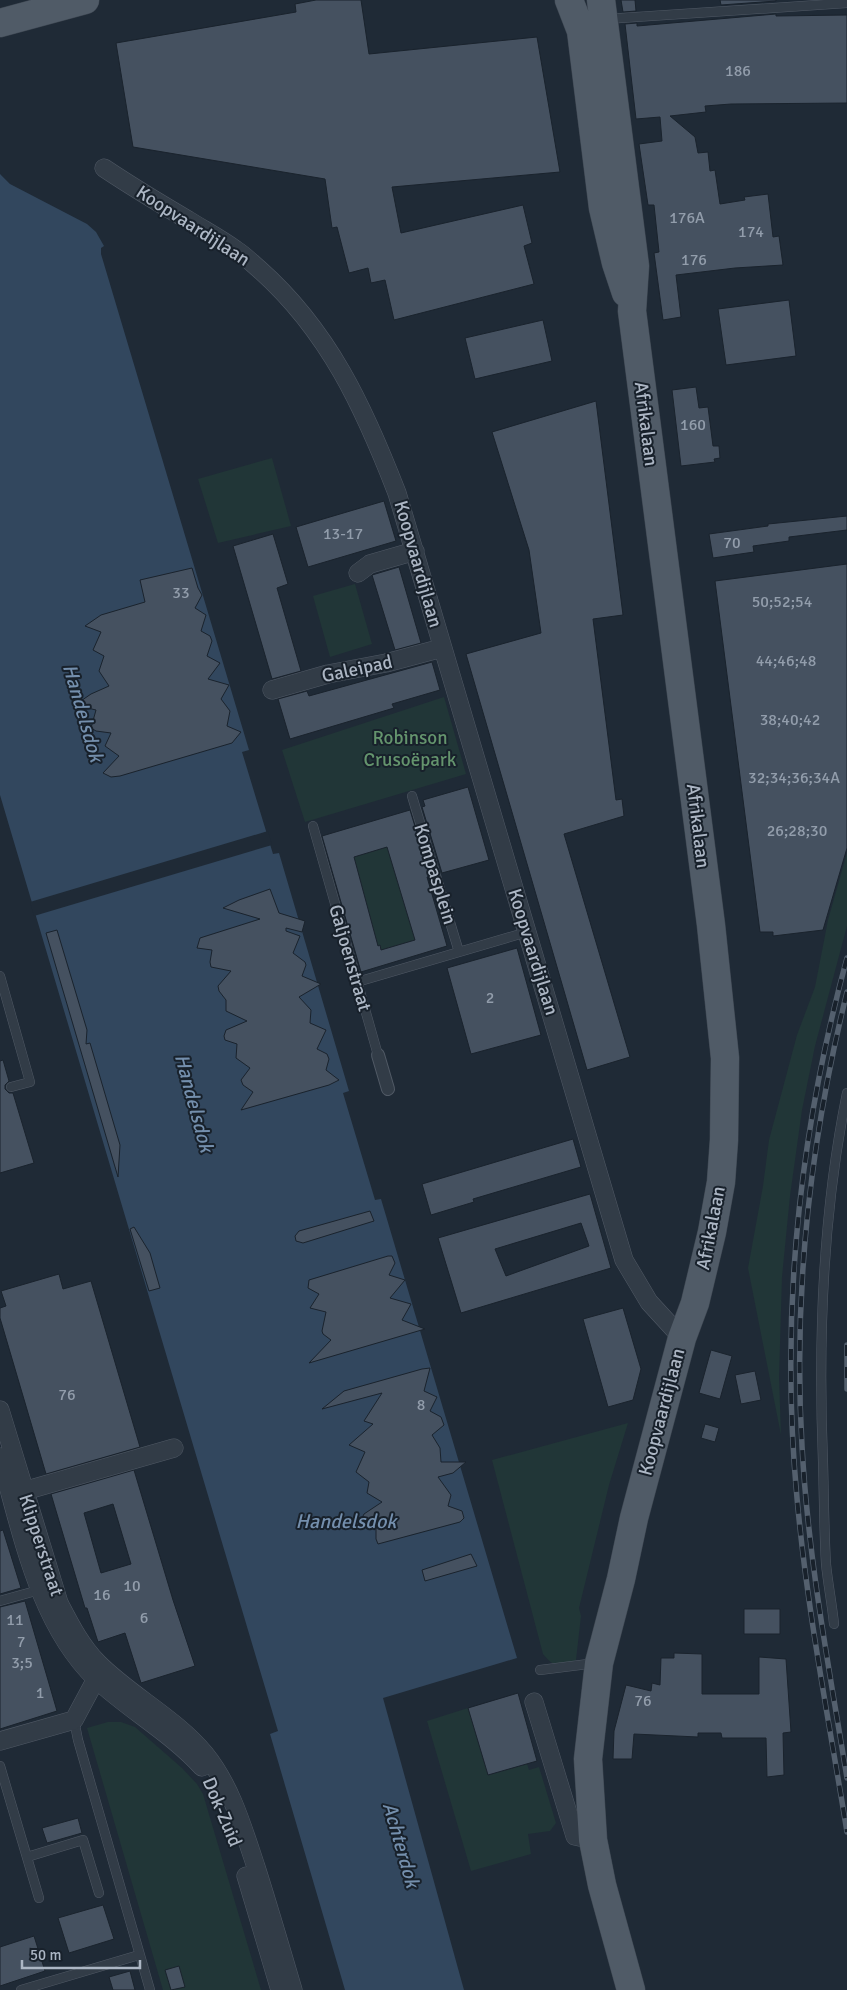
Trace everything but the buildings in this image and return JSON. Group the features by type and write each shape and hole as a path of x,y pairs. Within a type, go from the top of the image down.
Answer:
{"main road":[{"name":"Afrikalaan","path":"568,0 581,31 603,208 616,263 632,311 712,934 725,1058 724,1140 721,1182 712,1232 695,1303 682,1338"},
{"path":"0,23 63,10"},
{"name":"Afrikalaan","path":"602,10 635,266 632,311"},
{"name":"Koopvaardijlaan","path":"631,1990 602,1885 593,1840 588,1759 599,1663 621,1579 634,1518 682,1338"}],"street":[{"name":"Koopvaardijlaan","path":"104,168 237,250 297,305 328,347 355,394 380,447 397,493 624,1260 649,1302 682,1338"},
{"path":"358,573 370,564 414,551"},
{"name":"Galeipad","path":"272,690 328,674 386,663 442,648"},
{"name":"Galjoenstraat","path":"378,1056 388,1090"},
{"name":"Klipperstraat","path":"0,1410 59,1603 100,1674"},
{"path":"24,1492 174,1448"},
{"name":"Klipperstraat","path":"0,1458 39,1590 57,1628 71,1648 100,1674 139,1697"},
{"path":"0,1741 74,1720 100,1674"},
{"name":"Dok-Zuid","path":"100,1674 196,1760 212,1782 219,1796 242,1863 280,1990"},
{"name":"Dok-Zuid","path":"139,1697 192,1740 213,1764 223,1780 247,1842 293,1990"},
{"path":"534,1702 575,1836 593,1840"}],"lane":[{"path":"602,10 847,3"},
{"name":"Kompasplein","path":"412,796 459,952"},
{"name":"Galjoenstraat","path":"313,826 378,1056"},
{"path":"357,982 527,932"},
{"path":"0,976 30,1082 11,1087"},
{"path":"834,1624 826,1565 820,1366 823,1282 831,1192 840,1126 847,1093"},
{"path":"0,1601 39,1590"},
{"path":"540,1670 599,1663"},
{"path":"74,1720 78,1740 150,1990"},
{"path":"0,1766 39,1898"},
{"path":"27,1857 83,1840 99,1893"},
{"path":"20,1990 139,1955"}],"green space":[{"path":"272,458 291,526 218,543 198,479"},
{"path":"355,584 372,644 330,657 313,596"},
{"name":"Robinson Crusoëpark","path":"444,697 466,774 305,822 282,750"},
{"path":"407,841 415,940 391,947 394,957 384,959 380,946 378,946 354,857"},
{"path":"847,853 847,926 815,1046 802,1110 790,1196 782,1277 779,1377 781,1435 748,1268 763,1186 769,1140 797,1035 815,987 828,920"},
{"path":"628,1423 609,1485 579,1608 581,1616 576,1660 561,1665 554,1664 543,1654 492,1460"},
{"path":"468,1708 488,1775 527,1764 529,1770 539,1767 556,1823 550,1831 528,1834 531,1854 471,1871 427,1721"},
{"path":"108,1722 121,1722 135,1727 182,1768 197,1784 203,1794 261,1990 163,1990 87,1728"}],"water":[{"name":"Handelsdok","path":"0,174 10,184 87,224 96,232 104,246 101,248 101,254 249,750 242,752 273,854 279,853 349,1091 343,1093 375,1200 381,1199 517,1658 383,1698 464,1990 345,1990 270,1734 278,1731 0,795"}],"pier":[{"path":"268,831 272,845 34,916 30,902"}],"railway":[{"path":"847,958 830,1024 806,1158 798,1226 791,1362 792,1430 806,1582 847,1832"},
{"path":"847,992 823,1104 814,1161 807,1218 800,1331 802,1446 809,1530 820,1613 847,1778"},
{"path":"847,1345 847,1389"}],"water label":[{"name":"Achterdok","path":"401,1845"}]}
